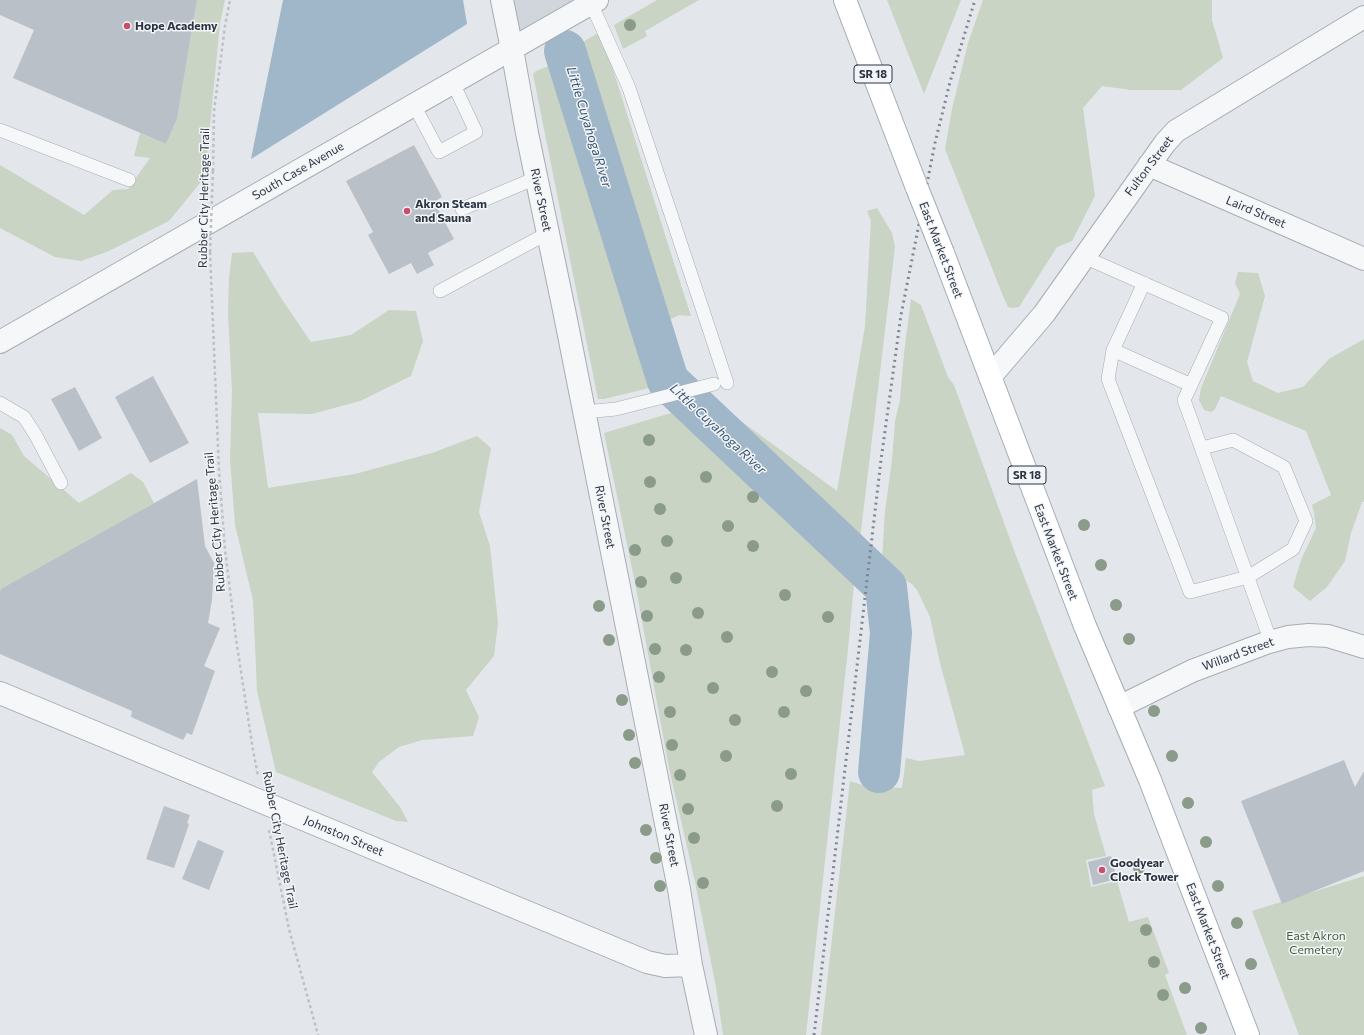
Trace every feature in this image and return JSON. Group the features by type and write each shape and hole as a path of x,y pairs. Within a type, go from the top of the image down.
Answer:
{"main road":[{"name":"East Market Street","path":"845,0 1085,626 1150,780 1248,1035"}],"street":[{"name":"River Street","path":"502,0 536,178 680,889 691,965 706,1035"},
{"name":"South Case Avenue","path":"0,342 591,3"},
{"name":"Fulton Street","path":"990,377 1044,314 1149,165 1176,131 1364,17"},
{"name":"Laird Street","path":"1149,165 1364,259"},
{"name":"Willard Street","path":"1119,707 1192,671 1288,637 1309,635 1328,636 1346,640 1364,647"},
{"name":"Johnston Street","path":"0,693 647,962 665,966 691,965"}],"lane":[{"path":"584,412 616,409 721,383 629,88 591,3"},
{"path":"414,105 439,152 476,132 453,83"},
{"path":"0,130 129,180"},
{"path":"462,209 536,178"},
{"path":"440,291 548,233"},
{"path":"1084,257 1222,318 1184,400 1271,642"},
{"path":"1144,283 1113,350 1108,379 1190,592 1248,577 1293,549 1306,521 1284,466 1233,440 1202,448"},
{"path":"1113,350 1191,385"},
{"path":"0,403 24,417 35,434 61,483"}],"path":[{"name":"Rubber City Heritage Trail","path":"230,0 225,26 214,111 210,252 219,471 225,549 236,639 253,750 289,929 318,1035"}],"shaded area":[{"path":"502,0 597,0 512,49"}],"green space":[{"path":"197,0 225,0 220,23 205,177 169,221 109,251 81,261 55,257 0,228 0,165 84,215 113,190 128,189 150,158 134,156 140,133 166,144 177,119"},
{"path":"657,0 699,0 645,31 647,36 623,49 614,25"},
{"path":"887,0 961,0 924,94"},
{"path":"983,0 1212,0 1212,20 1223,58 1181,90 1131,90 1102,86 1083,108 1095,196 1072,241 1057,247 1019,307 1013,308 1008,307 1003,296 945,149 952,109 968,43"},
{"path":"600,32 691,316 679,315 671,319 668,332 661,326 637,232 608,153 578,58 576,46"},
{"path":"549,66 653,387 604,399 598,399 533,74 536,71"},
{"path":"877,208 892,233 895,247 860,539 760,461 718,415 702,405 721,404 723,408 837,491 865,326 871,221 867,211"},
{"path":"253,252 283,301 311,342 351,335 389,310 416,311 423,341 411,376 360,401 312,414 258,413 268,488 355,474 432,453 477,436 491,448 479,512 490,546 498,623 494,656 466,690 479,717 473,736 422,740 399,747 379,762 372,772 400,807 408,822 396,821 276,772 257,691 253,600 235,525 230,459 232,391 228,313 229,278 232,253"},
{"path":"1238,272 1258,273 1265,296 1247,362 1253,381 1278,393 1303,387 1329,359 1364,339 1364,502 1362,502 1351,533 1345,561 1327,587 1310,601 1293,587 1301,560 1316,528 1312,505 1331,495 1306,431 1221,396 1215,409 1211,412 1204,410 1199,400 1201,388 1240,294 1235,283"},
{"path":"911,299 921,305 948,377 954,385 1015,553 1105,786 1092,790 1094,814 1106,856 1086,860 1091,887 1117,881 1129,922 1148,917 1169,973 1165,975 1187,1035 821,1035 850,781 862,785 902,788 906,758 919,761 965,755 940,663 930,617 917,590 912,584 893,573 882,561 885,511 892,460 895,421 900,400"},
{"path":"681,410 855,573 806,1035 723,1035 716,987 695,882 669,768 635,583 604,433"},
{"path":"0,428 12,435 24,456 79,503 131,473 143,482 154,503 0,593"},
{"name":"East Akron Cemetery","path":"1364,876 1364,1035 1299,1035 1252,911"}],"water":[{"path":"283,0 463,0 467,24 251,159"}],"building":[{"path":"0,0 197,0 177,119 166,144 13,78 34,30 0,15"},
{"path":"414,145 442,197 434,202 454,239 428,253 434,265 417,274 411,263 389,274 368,235 373,232 346,181"},
{"path":"153,376 189,443 150,463 115,397"},
{"path":"75,387 102,438 79,451 51,399"},
{"path":"197,479 205,546 214,563 212,600 208,623 220,628 204,666 215,671 192,735 187,733 183,740 131,717 132,711 0,654 1,589"},
{"path":"1344,760 1355,787 1364,771 1364,871 1282,904 1241,801"},
{"path":"164,806 190,815 187,823 189,824 174,868 146,859"},
{"path":"198,840 224,851 209,890 182,879"},
{"name":"Goodyear Clock Tower","path":"1111,856 1117,879 1093,885 1088,862"}],"waterway":[{"name":"Little Cuyahoga River","path":"565,51 668,381 886,587 891,633 879,772"}],"railway":[{"path":"814,1035 881,460 901,315 935,143 950,82 975,0"}],"place":[{"name":"Hope Academy","path":"127,26"},
{"name":"Akron Steam and Sauna","path":"407,211"},
{"name":"Goodyear Clock Tower","path":"1102,870"}]}
